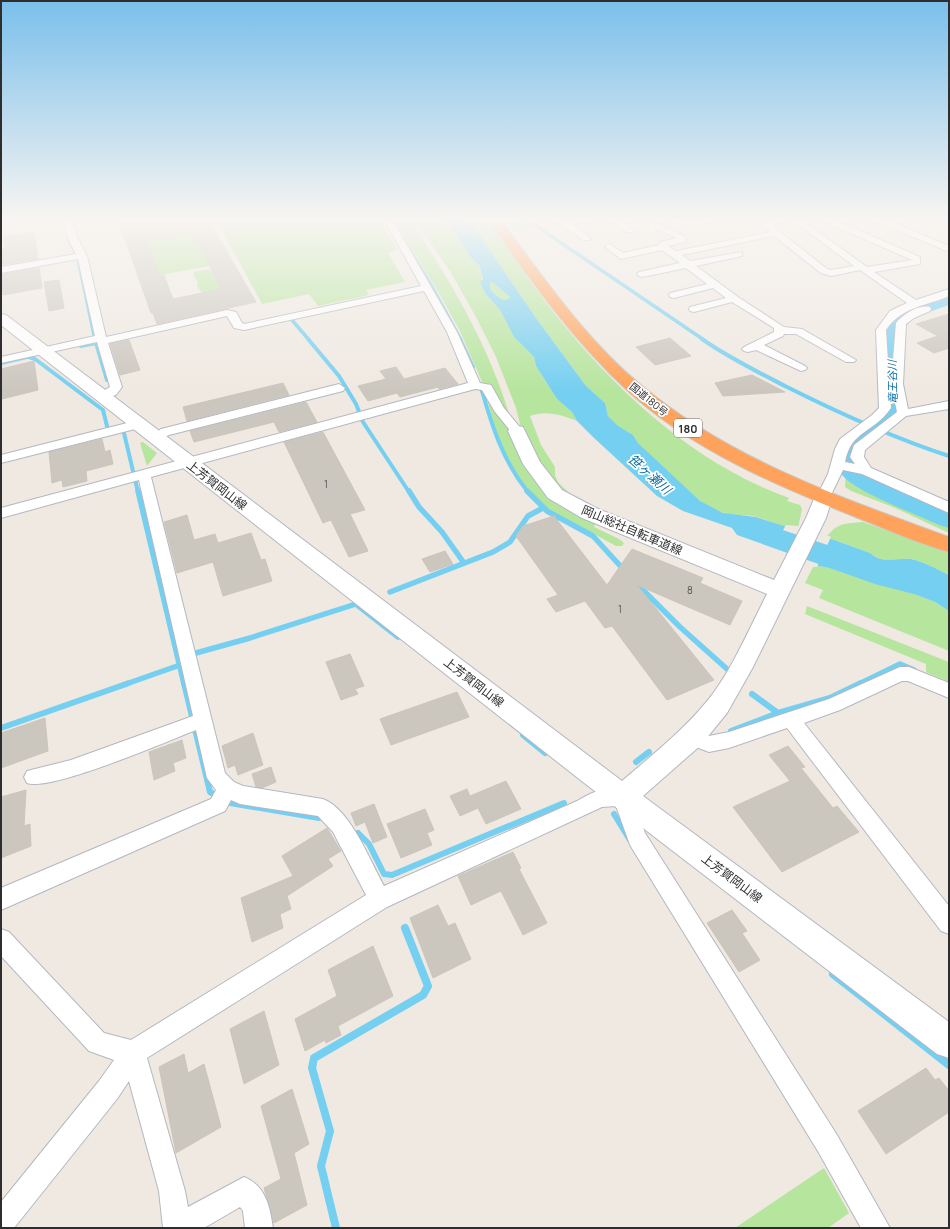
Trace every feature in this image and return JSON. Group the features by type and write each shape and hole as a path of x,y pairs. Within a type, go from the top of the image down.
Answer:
{"highway":[{"name":"国道180号","path":"537,276 571,322 623,377 660,409 706,438 766,472 949,545"}],"main road":[{"name":"上芳賀岡山線","path":"1,318 623,796 949,1042"},
{"name":"岡山総社自転車道線","path":"517,431 532,464 555,494 589,513 779,589"},
{"path":"623,796 692,737 718,706 741,667 816,518 824,496"}],"street":[{"path":"83,276 99,339 116,387 112,392 102,395"},
{"path":"422,276 479,386 517,431"},
{"path":"702,276 734,299 779,327 779,334 752,347 801,368"},
{"path":"874,276 916,304"},
{"path":"674,295 714,285"},
{"path":"1,360 227,313 232,314 238,326 244,327 428,287"},
{"path":"863,470 857,457 859,448 872,421 882,414 885,408 881,330 887,319 898,310 949,292"},
{"path":"694,309 734,299"},
{"path":"903,413 897,384 898,333 901,323 910,316 949,302"},
{"path":"779,330 798,331 850,360"},
{"path":"1,513 479,386"},
{"path":"1,459 147,431 165,432 339,388"},
{"path":"824,496 841,465 840,450 846,440 884,427 903,413 916,412 949,405"},
{"path":"841,465 863,470 949,508"},
{"path":"138,476 196,722 223,796"},
{"path":"692,737 709,744 729,740 834,705 900,674 909,674 949,691"},
{"path":"786,721 949,922"},
{"path":"34,777 70,769 196,722"},
{"path":"1,899 223,796 240,795 323,808 340,825 379,899"},
{"path":"1,1223 108,1090 133,1053 379,899 578,810 600,798 623,796 637,838 828,1144 876,1228"},
{"path":"1,940 97,1043 133,1053"},
{"path":"133,1053 172,1192 177,1228 244,1190 256,1206 259,1228"}],"green space":[{"path":"194,276 214,276 221,289 202,293 197,286 198,283"},
{"path":"247,276 402,276 405,282 366,290 369,295 318,306 309,294 262,304"},
{"path":"429,276 446,276 468,316 492,366 511,420 483,384 460,331"},
{"path":"453,276 481,276 485,293 500,310 514,337 534,357 536,366 557,399 572,412 577,421 560,415 548,413 530,416 541,445 555,467 555,475 558,482 575,499 559,492 536,464 522,432 516,408 496,357"},
{"path":"508,276 527,276 566,328 592,358 621,388 651,415 716,463 752,482 789,498 787,501 800,505 802,509 798,528 783,526 753,516 724,513 700,502 678,483 638,443 633,435 617,426 608,416 605,403 586,386"},
{"path":"492,282 510,297 509,299 503,300 494,293 490,286 490,283"},
{"path":"485,391 514,432 530,464 587,515 595,524 594,527 619,539 624,543 622,546 616,546 545,507 525,488 511,467 496,433"},
{"path":"143,442 157,453 147,466 140,443"},
{"path":"846,468 860,471 949,511 949,533 893,507 851,491 845,487"},
{"path":"863,522 949,553 949,575 926,564 911,559 880,559 870,553 826,537 838,526"},
{"path":"814,565 835,569 849,569 859,578 904,590 935,602 949,611 949,651 819,598 823,590 805,583"},
{"path":"807,606 949,662 949,682 926,672 926,664 805,614"},
{"path":"824,1168 849,1213 828,1228 735,1228"}],"water":[{"path":"482,276 508,276 586,386 605,403 608,416 618,426 633,435 638,443 700,501 723,513 756,517 790,528 786,552 756,540 735,529 683,511 657,496 593,437 577,421 572,412 557,399 536,366 534,357 514,337 500,310 485,293 480,282 483,279","holes":["492,282 510,297 509,299 503,300 498,297 492,291 490,283"]},
{"path":"826,537 870,553 880,559 911,559 926,564 949,575 949,611 935,602 904,590 859,578 849,569 835,569 814,565"}],"pier":[{"path":"786,525 798,526 800,528 786,554 772,549"},
{"path":"826,535 831,537 817,567 813,567 812,564 816,552"}],"building":[{"path":"1,276 40,276 42,288 3,295"},
{"path":"138,276 165,276 173,299 221,289 215,276 241,276 256,302 157,324 153,313 151,313"},
{"path":"59,280 64,308 49,311 44,282"},
{"path":"949,314 949,348 934,353 917,343 938,336 916,324"},
{"path":"670,338 691,356 655,365 636,347"},
{"path":"129,340 140,370 120,375 110,344"},
{"path":"34,361 38,390 2,399 1,369"},
{"path":"396,367 404,379 445,368 458,384 439,389 438,387 400,397 397,393 368,401 358,386 386,379 380,371"},
{"path":"752,375 785,392 723,396 715,383"},
{"path":"283,383 289,395 187,421 183,407"},
{"path":"306,402 317,422 279,432 274,422 194,442 190,431"},
{"path":"323,432 365,510 350,514 368,551 349,557 331,520 323,523 284,442"},
{"path":"102,439 105,452 110,450 113,464 86,471 87,481 63,487 62,480 52,483 49,452"},
{"path":"187,515 194,540 215,534 218,543 251,533 261,560 265,559 272,581 223,596 213,562 177,573 164,522"},
{"path":"554,516 607,585 632,549 703,578 700,583 742,601 730,625 637,585 714,680 667,700 612,626 605,628 585,601 556,612 547,599 558,595 516,536 523,526"},
{"path":"445,551 453,564 430,572 422,559"},
{"path":"350,654 364,686 355,689 358,694 341,700 326,662"},
{"path":"457,692 469,717 391,745 380,719"},
{"path":"45,718 48,751 1,768 1,733"},
{"path":"253,733 263,765 238,775 235,765 228,768 222,746"},
{"path":"182,740 186,758 173,763 175,771 154,780 149,752"},
{"path":"788,746 805,767 801,768 833,808 837,806 859,832 782,872 733,807 790,781 769,755"},
{"path":"271,767 276,782 262,788 256,787 252,774"},
{"path":"506,781 521,809 486,824 478,808 460,816 450,796 467,789 470,796"},
{"path":"26,790 24,826 30,824 31,846 1,858 1,797"},
{"path":"374,804 387,837 373,843 365,822 356,826 351,813"},
{"path":"425,809 434,830 427,833 432,845 401,858 387,824"},
{"path":"327,828 341,851 328,859 333,866 287,896 291,909 280,914 283,928 252,942 241,898 293,876 282,856"},
{"path":"513,852 521,868 519,869 547,923 523,935 501,891 471,905 458,876"},
{"path":"438,905 448,926 455,923 471,959 433,978 410,918"},
{"path":"732,910 747,931 742,933 760,960 739,972 707,923"},
{"path":"373,946 393,996 338,1026 341,1035 326,1043 325,1040 305,1051 295,1019 337,996 328,970"},
{"path":"264,1011 279,1065 244,1084 230,1029"},
{"path":"184,1054 188,1073 204,1064 221,1127 176,1153 159,1067"},
{"path":"926,1068 935,1080 939,1078 949,1091 949,1112 886,1154 858,1111"},
{"path":"292,1089 309,1144 294,1153 307,1205 274,1223 264,1188 281,1179 261,1106"}],"waterway":[{"path":"82,276 95,340"},
{"path":"426,276 461,340"},
{"path":"610,276 704,340"},
{"name":"竜王谷川","path":"949,299 915,309 901,318 890,331 893,404 890,415 855,442 848,453 853,470 868,481 949,518"},
{"path":"292,320 309,340"},
{"path":"95,339 96,343"},
{"path":"308,339 339,376 356,404 363,422 409,492"},
{"path":"460,339 473,367"},
{"path":"702,339 744,364 826,406 887,433 949,456"},
{"path":"81,346 96,343"},
{"path":"96,343 107,380"},
{"path":"1,363 31,356"},
{"path":"29,357 35,359 103,410 107,426"},
{"path":"480,384 498,441 511,467 528,492"},
{"path":"124,433 138,492"},
{"path":"138,491 180,665"},
{"path":"409,491 419,507 442,532 464,563"},
{"path":"528,492 547,511 593,536 624,570"},
{"path":"390,592 493,552 510,542 528,516 543,508"},
{"name":"笹ヶ瀬川","path":"747,528 886,576 949,591"},
{"path":"634,581 680,627 727,669"},
{"path":"196,653 250,638 359,603"},
{"path":"356,604 398,637"},
{"path":"859,684 900,664 914,670"},
{"path":"126,684 180,665"},
{"path":"180,665 184,684"},
{"path":"1,728 129,683"},
{"path":"184,683 210,792 230,803 319,818"},
{"path":"778,713 830,698 861,683"},
{"path":"752,694 778,713"},
{"path":"731,731 778,713"},
{"path":"778,713 784,720"},
{"path":"523,735 545,753"},
{"path":"636,762 649,752"},
{"path":"358,833 369,844 384,874 392,875 564,803"},
{"path":"614,814 630,840"},
{"path":"336,1228 321,1166 330,1131 312,1068 314,1058 423,995 428,986 405,928"},
{"path":"833,974 949,1065"}]}
